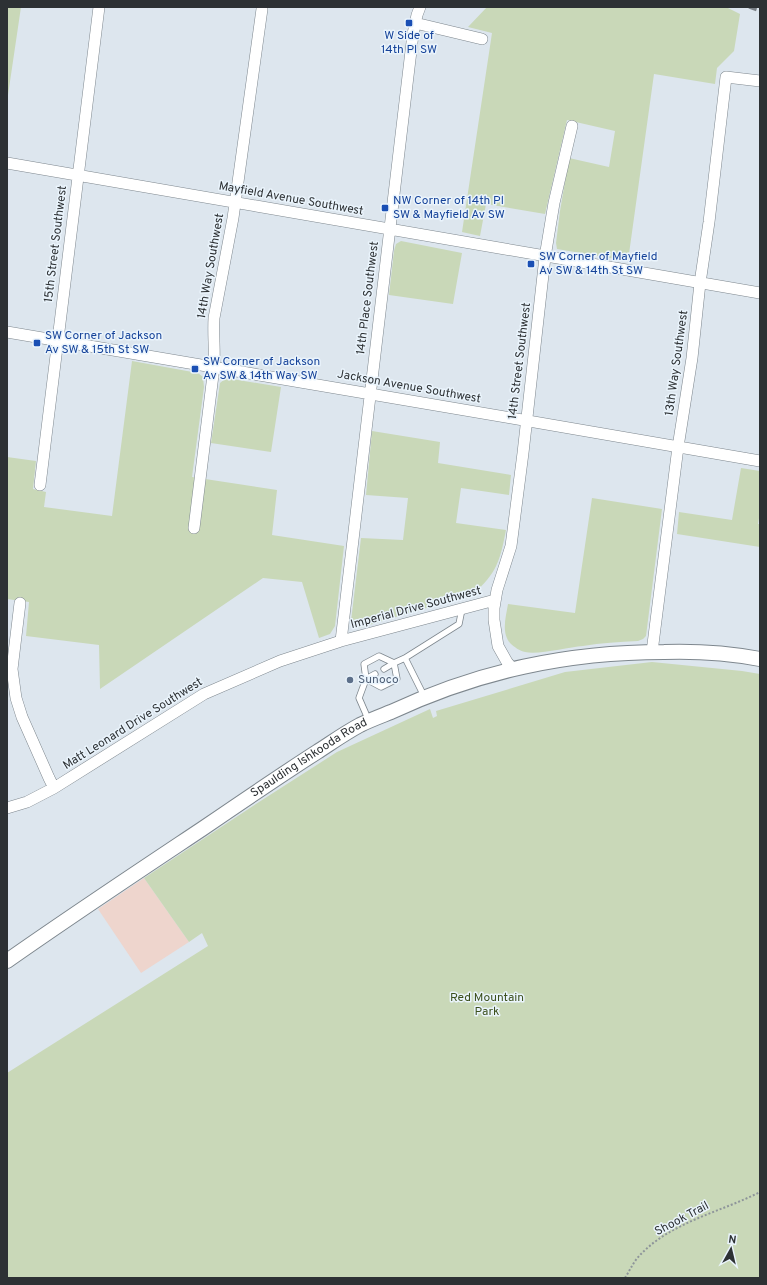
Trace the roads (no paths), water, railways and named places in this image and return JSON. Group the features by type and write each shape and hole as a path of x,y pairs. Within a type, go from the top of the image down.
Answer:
{"street":[{"name":"15th Street Southwest","path":"40,485 99,7"},
{"name":"14th Place Southwest","path":"341,641 415,23 420,7"},
{"name":"14th Way Southwest","path":"194,528 214,367 214,318 235,202 262,8"},
{"path":"415,23 482,39"},
{"name":"13th Way Southwest","path":"652,652 678,447 692,358 726,77 760,81"},
{"name":"14th Street Southwest","path":"496,600 511,546 545,257 554,203 572,126"},
{"name":"Mayfield Avenue Southwest","path":"7,163 760,293"},
{"name":"Jackson Avenue Southwest","path":"7,332 760,461"},
{"name":"Imperial Drive Southwest","path":"341,641 496,600 494,620 498,646 512,669"},
{"path":"20,602 10,666 16,698 22,717 54,788"},
{"name":"Matt Leonard Drive Southwest","path":"7,808 27,802 54,788 204,694 280,661 341,641"},
{"name":"Spaulding Ishkooda Road","path":"7,962 60,924 286,771 360,726 424,696 459,684 512,669 587,655 618,652 712,653 760,659"}],"lane":[{"path":"384,669 405,658 460,624 462,609"},
{"path":"369,722 359,698 366,679 364,664 379,656 394,663"},
{"path":"405,658 424,696"},
{"path":"366,679 381,687 397,678 394,663"},
{"path":"366,679 375,674"}],"railway":[{"path":"749,7 760,11"}],"place":[{"name":"W Side of 14th Pl SW","path":"409,23"},
{"name":"NW Corner of 14th Pl SW & Mayfield Av SW","path":"385,208"},
{"name":"SW Corner of Mayfield Av SW & 14th St SW","path":"531,264"},
{"name":"SW Corner of Jackson Av SW & 15th St SW","path":"37,343"},
{"name":"SW Corner of Jackson Av SW & 14th Way SW","path":"195,369"},
{"name":"Sunoco","path":"350,680"}],"park label":[{"name":"Red Mountain Park","path":"487,1005"}]}
